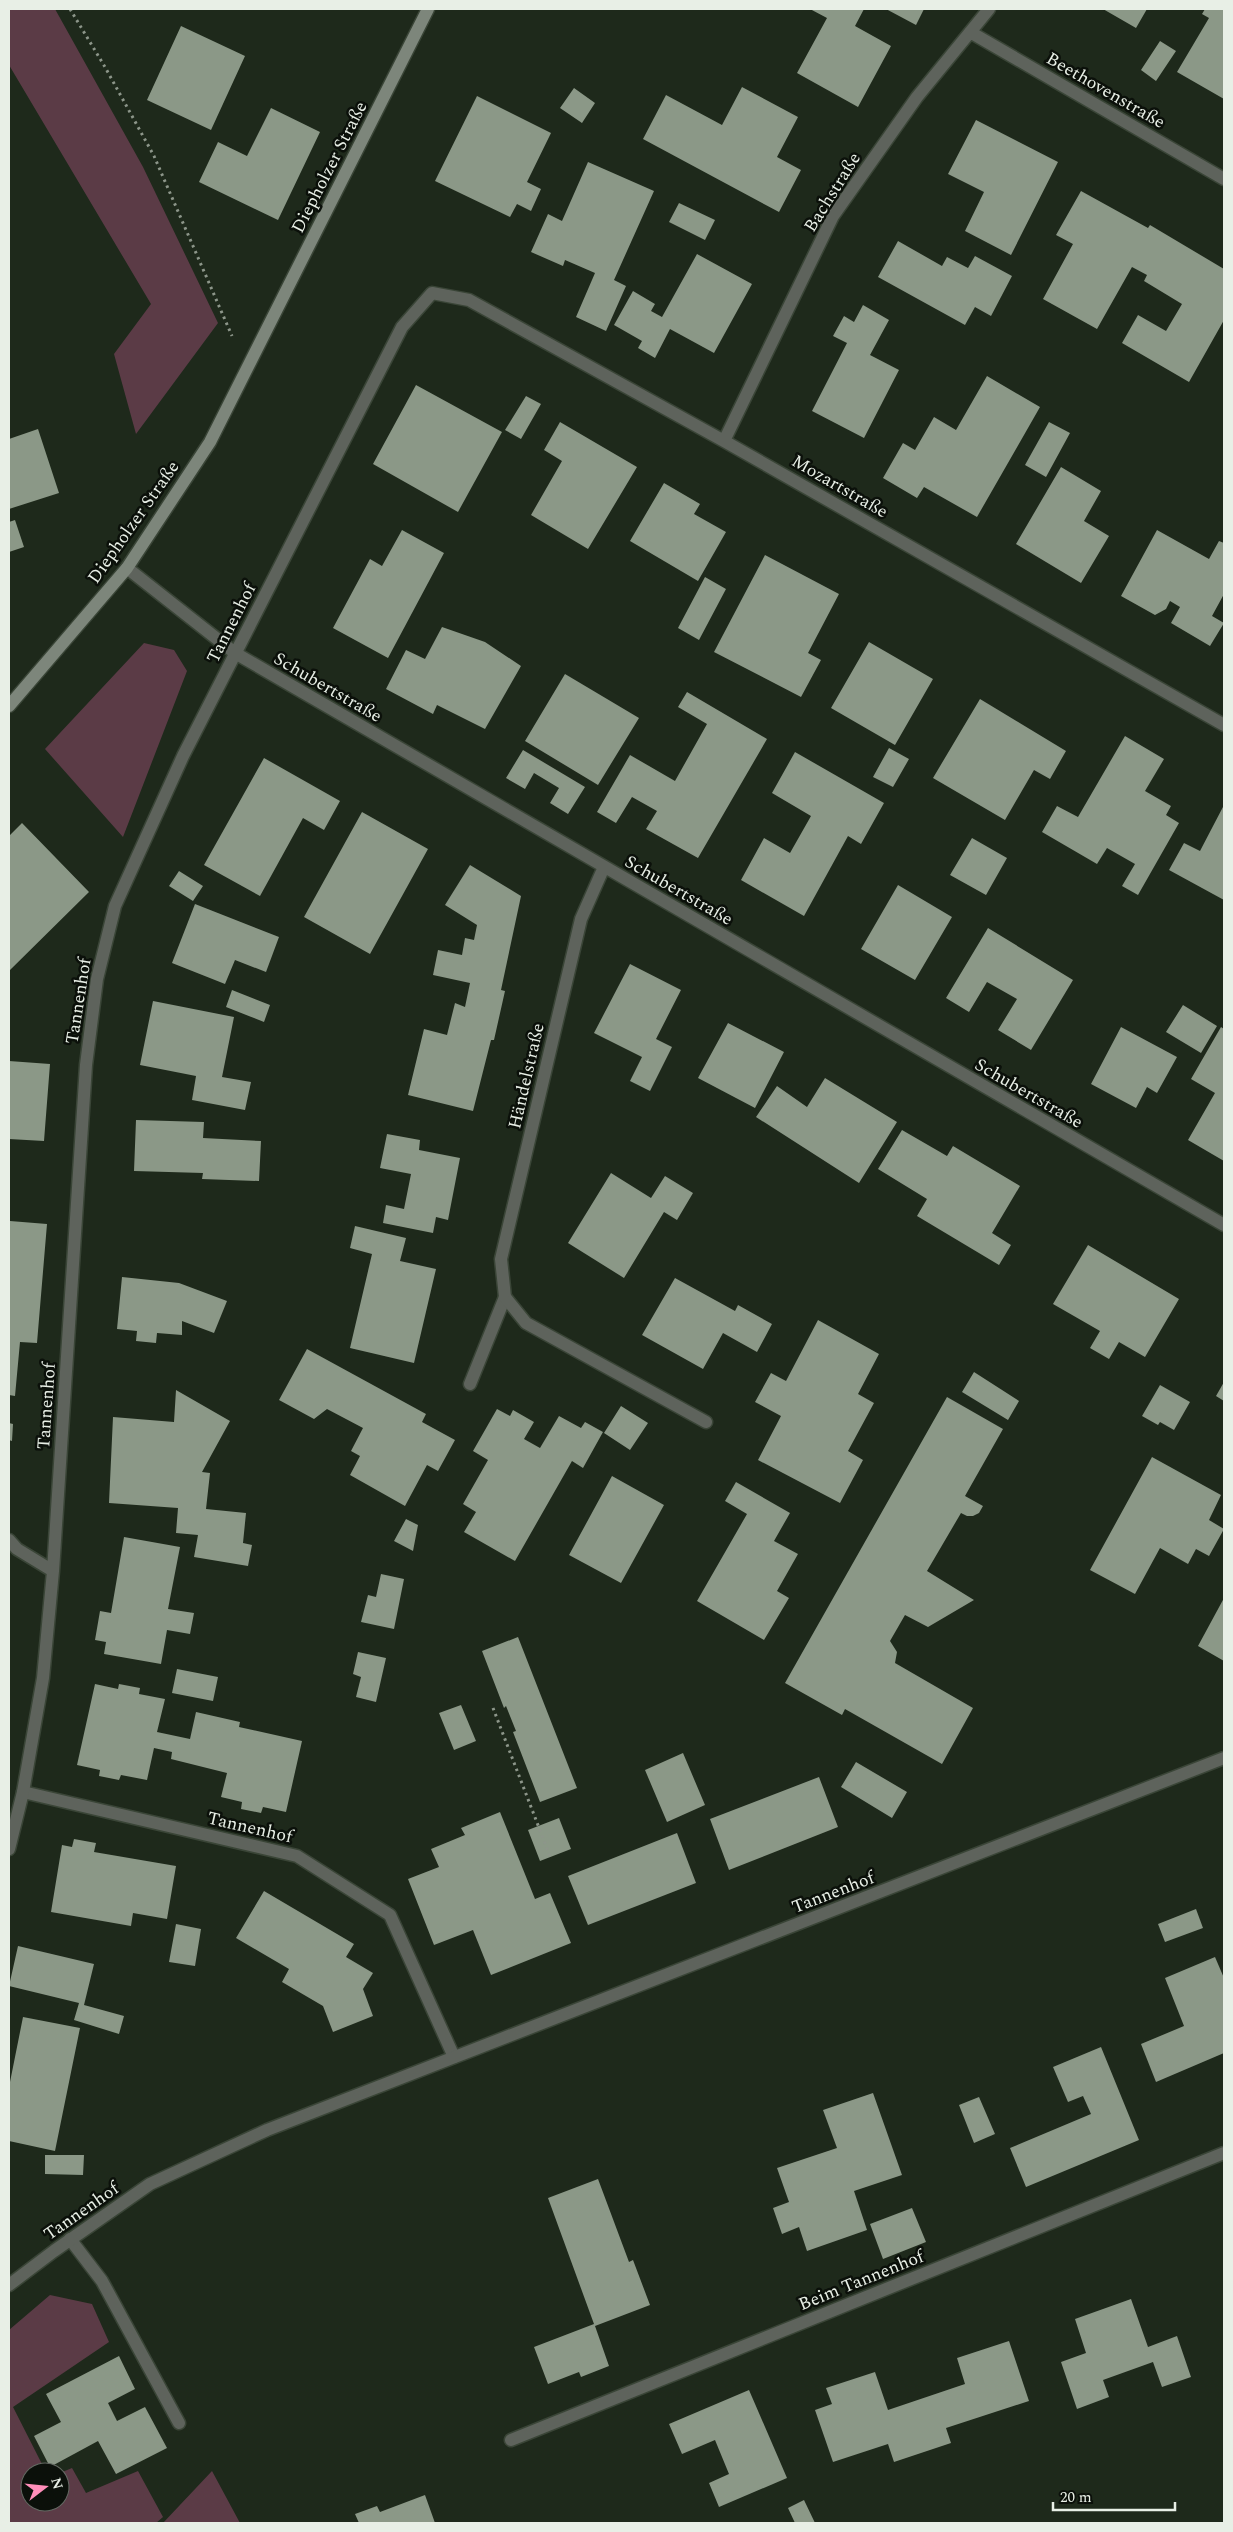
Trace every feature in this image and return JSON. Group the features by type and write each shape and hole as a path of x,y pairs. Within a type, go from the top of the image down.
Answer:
{"main road":[{"name":"Diepholzer Straße","path":"9,706 127,568 210,442 428,9"}],"street":[{"name":"Bachstraße","path":"724,441 833,216 917,97 989,9"},
{"name":"Beethovenstraße","path":"970,32 1224,179"},
{"name":"Mozartstraße","path":"432,293 469,300 724,441 1224,725"},
{"name":"Tannenhof","path":"9,1849 23,1792 43,1678 53,1571 86,1065 97,979 115,906 183,756 402,327 432,293"},
{"name":"Schubertstraße","path":"127,568 236,653 1224,1226"},
{"name":"Händelstraße","path":"470,1384 505,1297 501,1258 503,1249 581,919 604,867"},
{"path":"505,1297 526,1323 706,1422"},
{"path":"9,1540 17,1549 53,1571"},
{"name":"Tannenhof","path":"9,2285 70,2239 150,2184 267,2130 1224,1758"},
{"name":"Tannenhof","path":"23,1792 297,1856 390,1915 454,2057"},
{"name":"Beim Tannenhof","path":"511,2440 1224,2153"},
{"path":"70,2239 102,2281 179,2423"}],"path":[{"path":"70,9 105,67 154,156 247,368"},
{"path":"493,1708 551,1859"}],"shaded area":[{"path":"9,9 55,9 143,167 218,323 136,434 114,354 151,304 9,65"},
{"path":"144,643 174,650 187,671 123,837 45,749"},
{"path":"50,2295 92,2304 109,2342 13,2407 41,2462 20,2462 20,2512 70,2512 70,2469 72,2468 86,2493 138,2471 163,2517 156,2523 9,2523 9,2330"},
{"path":"212,2471 240,2523 163,2523"}],"building":[{"path":"810,9 864,9 855,26 891,46 858,107 797,73 827,18"},
{"path":"886,9 924,9 916,25"},
{"path":"1103,9 1147,9 1136,28"},
{"path":"1205,9 1224,9 1224,99 1177,72 1209,18 1202,14"},
{"path":"181,26 245,56 211,130 147,100"},
{"path":"1160,41 1176,51 1156,81 1141,70"},
{"path":"742,87 798,117 777,157 801,170 779,212 643,139 666,95 722,125"},
{"path":"574,88 595,103 582,123 560,108"},
{"path":"477,96 551,133 527,182 541,189 531,211 517,204 510,217 435,181"},
{"path":"271,108 320,132 278,220 199,182 218,142 247,156"},
{"path":"976,120 1058,162 1011,255 965,231 984,192 948,174"},
{"path":"588,162 654,191 614,280 626,286 606,331 576,317 595,273 565,260 563,266 531,252 548,214 562,221"},
{"path":"1081,191 1148,228 1150,225 1224,269 1224,320 1189,382 1122,343 1138,315 1166,331 1182,304 1144,281 1147,275 1132,267 1097,329 1043,299 1073,244 1056,235"},
{"path":"679,203 715,220 705,240 669,222"},
{"path":"898,241 942,266 947,257 968,268 975,256 1012,276 991,316 975,307 965,325 878,277"},
{"path":"697,254 752,284 714,353 670,329 655,358 638,348 642,341 614,325 633,291 655,304 651,311 662,317"},
{"path":"863,305 889,320 870,355 899,370 864,438 812,411 847,343 833,336 844,316 854,322"},
{"path":"987,376 1040,407 977,517 924,487 917,498 883,478 903,443 915,450 934,417 956,430"},
{"path":"416,385 502,432 458,512 373,464"},
{"path":"526,396 541,404 521,439 505,430"},
{"path":"560,422 637,467 588,549 531,515 562,461 544,450"},
{"path":"1049,422 1070,433 1046,477 1025,465"},
{"path":"38,429 59,493 9,509 9,439"},
{"path":"1061,467 1101,491 1084,521 1109,536 1081,583 1016,544"},
{"path":"664,483 700,504 694,514 726,532 698,581 630,541"},
{"path":"15,520 24,547 9,552 9,522"},
{"path":"402,530 444,553 388,658 333,628 370,559 382,566"},
{"path":"1157,530 1209,559 1219,541 1224,543 1224,594 1212,616 1224,623 1210,646 1171,623 1180,607 1170,601 1166,609 1155,615 1121,596"},
{"path":"765,555 839,594 808,653 821,660 801,697 714,652"},
{"path":"705,577 726,589 699,640 678,628"},
{"path":"442,627 485,642 521,666 485,729 437,705 433,714 386,689 406,650 425,659"},
{"path":"869,642 933,679 895,745 831,708"},
{"path":"565,674 639,718 598,785 525,741"},
{"path":"687,692 767,739 698,858 646,829 657,811 632,797 616,823 597,812 630,755 675,781 707,724 678,707"},
{"path":"980,699 1066,751 1050,779 1034,770 1005,820 933,778"},
{"path":"1125,736 1164,759 1145,791 1171,806 1166,815 1179,823 1138,895 1122,886 1135,864 1107,848 1097,864 1042,832 1057,806 1078,817"},
{"path":"889,748 909,759 893,787 873,777"},
{"path":"523,750 585,787 568,814 550,803 559,788 534,773 525,789 506,778"},
{"path":"795,752 884,803 861,844 848,836 804,916 741,880 764,838 790,853 811,816 772,793"},
{"path":"264,758 340,801 324,830 303,818 260,896 204,865"},
{"path":"1224,805 1224,900 1169,870 1184,843 1200,851"},
{"path":"362,812 428,849 370,954 304,917"},
{"path":"22,823 89,892 9,971 9,836"},
{"path":"972,838 1007,858 986,895 950,875"},
{"path":"470,865 521,896 501,990 505,991 494,1040 491,1040 473,1111 408,1095 424,1029 447,1035 455,1003 465,1007 470,983 433,975 438,950 462,955 465,938 474,940 477,925 445,905"},
{"path":"179,871 203,886 193,901 169,886"},
{"path":"898,885 952,917 915,980 861,949"},
{"path":"195,904 279,937 266,972 235,960 225,984 172,963"},
{"path":"988,928 1073,980 1031,1050 998,1030 1017,999 987,982 969,1012 946,998"},
{"path":"630,964 681,990 656,1039 672,1047 650,1091 630,1081 642,1057 594,1033"},
{"path":"232,990 270,1005 264,1022 226,1007"},
{"path":"153,1001 234,1017 222,1077 251,1082 245,1110 192,1100 196,1076 140,1065"},
{"path":"1183,1005 1217,1026 1201,1053 1166,1032"},
{"path":"728,1023 784,1052 755,1108 698,1078"},
{"path":"1121,1027 1177,1057 1157,1093 1147,1087 1136,1108 1091,1084"},
{"path":"1221,1027 1224,1029 1224,1161 1188,1140 1215,1093 1191,1079"},
{"path":"9,1061 50,1064 44,1141 9,1139"},
{"path":"825,1078 897,1122 859,1183 756,1117 777,1086 807,1107"},
{"path":"136,1120 204,1122 203,1138 261,1141 259,1181 202,1179 203,1173 134,1171"},
{"path":"902,1130 947,1156 953,1146 1020,1186 992,1233 1011,1245 999,1265 917,1216 927,1199 878,1169"},
{"path":"387,1134 420,1140 419,1150 460,1158 448,1220 436,1217 433,1233 383,1223 386,1205 404,1209 411,1174 380,1168"},
{"path":"611,1173 651,1198 665,1176 693,1193 677,1220 664,1212 624,1278 568,1243"},
{"path":"10,1221 47,1224 37,1343 20,1342 15,1396 9,1395"},
{"path":"355,1226 406,1238 400,1261 436,1269 414,1363 350,1348 372,1254 350,1248"},
{"path":"1088,1245 1179,1299 1145,1357 1119,1342 1109,1359 1090,1348 1100,1331 1053,1304"},
{"path":"122,1277 179,1283 227,1301 214,1333 182,1321 182,1335 157,1333 156,1343 136,1341 137,1331 117,1329"},
{"path":"675,1278 735,1311 738,1305 772,1324 757,1352 723,1333 703,1369 642,1335"},
{"path":"818,1320 879,1354 858,1394 874,1403 848,1451 863,1460 840,1503 758,1460 781,1416 755,1402 771,1373 786,1381"},
{"path":"307,1349 426,1414 422,1422 455,1440 438,1471 427,1465 405,1506 350,1475 360,1456 351,1451 363,1428 327,1409 314,1419 279,1400"},
{"path":"974,1372 1019,1401 1008,1420 962,1392"},
{"path":"1224,1382 1224,1401 1216,1396"},
{"path":"1160,1385 1190,1402 1174,1430 1160,1422 1158,1425 1142,1416"},
{"path":"176,1390 230,1421 202,1472 210,1473 206,1509 246,1513 243,1543 252,1545 248,1566 194,1557 198,1535 176,1533 178,1508 109,1503 113,1417 174,1422"},
{"path":"947,1397 1003,1429 965,1496 983,1506 979,1513 973,1516 961,1513 927,1571 974,1600 928,1627 905,1615 890,1641 897,1652 895,1663 973,1708 942,1764 845,1709 842,1715 785,1683"},
{"path":"621,1406 648,1423 630,1450 604,1433"},
{"path":"497,1409 510,1416 513,1410 534,1422 524,1439 540,1448 559,1416 581,1428 585,1422 603,1432 583,1468 572,1461 515,1561 464,1532 476,1512 463,1504 488,1460 473,1451"},
{"path":"9,1423 13,1424 12,1441 9,1440"},
{"path":"1152,1457 1221,1495 1209,1520 1224,1529 1209,1556 1196,1549 1188,1564 1160,1548 1135,1594 1090,1570"},
{"path":"612,1476 664,1505 621,1583 569,1555"},
{"path":"736,1482 790,1513 774,1541 798,1554 777,1591 789,1598 764,1640 697,1601 747,1514 725,1501"},
{"path":"406,1519 418,1525 413,1551 394,1541"},
{"path":"124,1537 180,1547 168,1609 194,1613 190,1634 167,1630 161,1664 104,1654 106,1642 95,1640 100,1611 111,1613"},
{"path":"381,1574 404,1579 394,1629 361,1622 368,1595 376,1597"},
{"path":"1224,1598 1224,1661 1198,1646"},
{"path":"518,1637 577,1788 540,1802 513,1732 516,1731 506,1706 504,1708 482,1651"},
{"path":"358,1652 386,1658 376,1702 356,1697 361,1677 353,1674"},
{"path":"177,1669 218,1677 213,1701 172,1693"},
{"path":"95,1684 118,1689 119,1684 140,1688 139,1694 165,1699 157,1732 190,1739 196,1712 240,1722 239,1727 302,1741 286,1812 263,1807 261,1813 241,1809 242,1802 221,1797 227,1773 171,1759 172,1752 154,1748 147,1780 121,1775 119,1780 99,1776 100,1770 77,1765"},
{"path":"461,1705 476,1741 454,1750 439,1713"},
{"path":"683,1753 705,1805 667,1822 645,1770"},
{"path":"856,1762 907,1792 892,1818 841,1787"},
{"path":"819,1777 838,1827 729,1870 710,1819"},
{"path":"500,1812 535,1899 550,1893 571,1943 491,1975 473,1930 434,1945 408,1879 439,1867 431,1849 465,1835 461,1828"},
{"path":"559,1818 571,1849 540,1861 528,1830"},
{"path":"677,1833 696,1883 588,1925 568,1876"},
{"path":"74,1839 96,1843 94,1852 176,1866 167,1919 133,1913 131,1926 51,1912 62,1845 72,1847"},
{"path":"264,1891 354,1944 346,1957 373,1973 363,1989 373,2016 333,2032 323,2006 282,1982 289,1969 236,1938"},
{"path":"1196,1909 1203,1928 1165,1942 1158,1924"},
{"path":"176,1924 201,1929 195,1966 169,1962"},
{"path":"18,1946 94,1964 84,2005 124,2016 119,2034 74,2020 79,2003 9,1986"},
{"path":"1215,1957 1224,1978 1224,2053 1156,2082 1141,2044 1184,2026 1165,1978"},
{"path":"23,2017 80,2028 55,2151 9,2141 9,2087"},
{"path":"1101,2047 1139,2140 1026,2187 1010,2148 1091,2114 1083,2096 1068,2102 1053,2067"},
{"path":"873,2093 902,2175 854,2191 867,2230 807,2251 799,2227 782,2234 773,2208 789,2202 777,2168 837,2148 823,2110"},
{"path":"979,2097 995,2134 974,2143 959,2105"},
{"path":"45,2155 84,2155 83,2175 45,2174"},
{"path":"598,2179 629,2262 633,2260 650,2305 595,2326 609,2366 581,2377 579,2372 548,2384 534,2347 594,2324 548,2198"},
{"path":"912,2208 926,2242 883,2259 870,2224"},
{"path":"1131,2299 1148,2347 1177,2336 1191,2377 1162,2387 1153,2362 1103,2380 1109,2397 1077,2409 1061,2362 1086,2353 1075,2319"},
{"path":"1009,2341 1029,2401 946,2428 951,2443 894,2462 888,2444 833,2462 815,2410 832,2404 826,2388 875,2372 888,2410 965,2384 957,2358"},
{"path":"119,2356 135,2389 108,2403 117,2421 145,2407 167,2448 116,2474 98,2441 59,2462 47,2462 34,2436 61,2422 46,2394"},
{"path":"749,2390 787,2478 719,2507 709,2483 729,2474 715,2440 682,2454 669,2424"},
{"path":"425,2495 435,2523 359,2523 355,2514 377,2506 380,2512"},
{"path":"804,2500 815,2523 795,2523 788,2508"}]}
